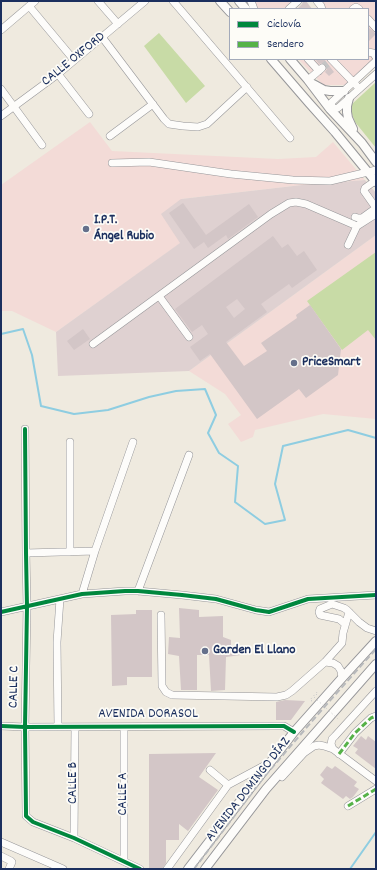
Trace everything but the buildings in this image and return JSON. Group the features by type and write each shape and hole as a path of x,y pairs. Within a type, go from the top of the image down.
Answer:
{"main road":[{"path":"220,1 229,11"},
{"path":"272,60 308,103 372,171 376,182"},
{"path":"291,60 330,109 362,143"},
{"path":"309,82 324,90 347,94 348,118 353,130 376,162"},
{"path":"308,103 321,108 330,109"},
{"path":"330,109 331,121 335,132"},
{"name":"AVENIDA DOMINGO DÍAZ","path":"188,869 294,732 376,641"},
{"name":"AVENIDA DOMINGO DÍAZ","path":"205,869 266,789 376,664"}],"street":[{"path":"1,30 35,1"},
{"path":"98,1 118,24"},
{"name":"CALLE OXFORD","path":"1,116 58,74 145,1"},
{"path":"173,1 290,138"},
{"path":"290,8 298,1"},
{"path":"29,6 74,60"},
{"path":"369,20 376,28"},
{"path":"102,37 169,124 198,127 207,124 247,87"},
{"path":"296,66 303,60"},
{"path":"312,60 327,64 354,82 359,89"},
{"path":"347,94 354,82 376,61"},
{"path":"309,82 327,64"},
{"path":"58,74 90,114"},
{"path":"330,109 332,102 359,89 376,74"},
{"path":"1,89 42,145"},
{"path":"110,136 153,104"},
{"path":"112,164 149,162 231,174 293,180 330,181 372,171"},
{"path":"355,217 362,218 376,208 364,191 365,188 376,182"},
{"path":"93,344 288,203 296,202 306,204 357,226"},
{"path":"348,245 357,226 376,214"},
{"path":"159,296 189,337"},
{"name":"CALLE C","path":"25,429 27,607 26,816 33,822 74,838"},
{"path":"70,442 70,552"},
{"path":"82,594 132,442"},
{"path":"138,591 189,455"},
{"path":"26,553 95,551"},
{"path":"1,612 82,594 138,591 216,599 269,612 308,599 332,601 376,595"},
{"path":"58,727 57,642 60,599"},
{"path":"332,601 344,608 367,628 376,631"},
{"path":"332,601 320,609 320,615 338,619 345,624"},
{"path":"161,615 162,686 166,692 187,695 277,697 286,695 292,691 325,662 342,643 345,624 349,612"},
{"path":"325,662 333,663 338,666 341,671 342,678"},
{"path":"336,751 331,744 332,739 376,691"},
{"path":"336,751 374,716"},
{"name":"AVENIDA DORASOL","path":"1,726 26,728 124,726 284,726 294,732"},
{"name":"CALLE A","path":"124,726 124,861"},
{"name":"CALLE B","path":"74,727 74,838"},
{"path":"266,789 279,780 309,749 319,745 336,751 376,781"},
{"path":"167,869 228,784 270,763"},
{"path":"210,770 228,784"},
{"path":"348,806 376,789"},
{"path":"74,838 140,869"},
{"path":"1,842 62,869"},
{"path":"1,856 12,862 9,869"}],"path":[{"path":"310,700 317,692 318,693 314,697 338,719"}],"shaded area":[{"path":"246,1 293,1 285,8 252,8"},
{"path":"320,1 376,1 376,55 345,85 323,85 299,60 369,60 369,8 325,8"},
{"name":"I.P.T. Ángel Rubio","path":"90,122 112,151 278,159 316,157 333,142 365,180 302,185 181,199 181,243 56,332 12,311 1,311 1,185"},
{"path":"365,180 376,193 376,235 189,371 58,376 56,332 180,243 161,214 181,199 302,185"},
{"path":"376,235 376,419 323,414 255,430 253,437 241,442 228,424 241,415 225,394 189,371"}],"green space":[{"path":"159,33 205,86 186,103 144,46"},
{"path":"376,82 376,148 355,122 352,114 352,104"},
{"path":"376,252 376,340 368,330 342,350 307,301"}],"waterway":[{"path":"1,334 23,329 32,355 41,406 74,414 108,410 149,397 176,391 205,389 216,415 208,433 219,453 238,466 235,502 265,524 285,520 275,484 283,446 348,430 376,438"},
{"path":"350,869 376,832"}],"tunnel":[{"path":"322,68 328,63"}],"railway":[{"path":"194,869 264,777 376,649"}],"marked path":[{"path":"339,754 355,733 371,718 376,716"},
{"path":"348,806 376,789"}],"cycle path":[{"path":"25,429 27,607 25,727 26,816 33,822 74,838 140,869"},
{"path":"1,612 82,594 125,591 216,599 269,612 308,599 376,595"},
{"path":"1,726 284,726 294,732"}],"place":[{"name":"I.P.T. Ángel Rubio","path":"86,229"},
{"name":"PriceSmart","path":"294,363"},
{"name":"Garden El Llano","path":"205,651"}]}
